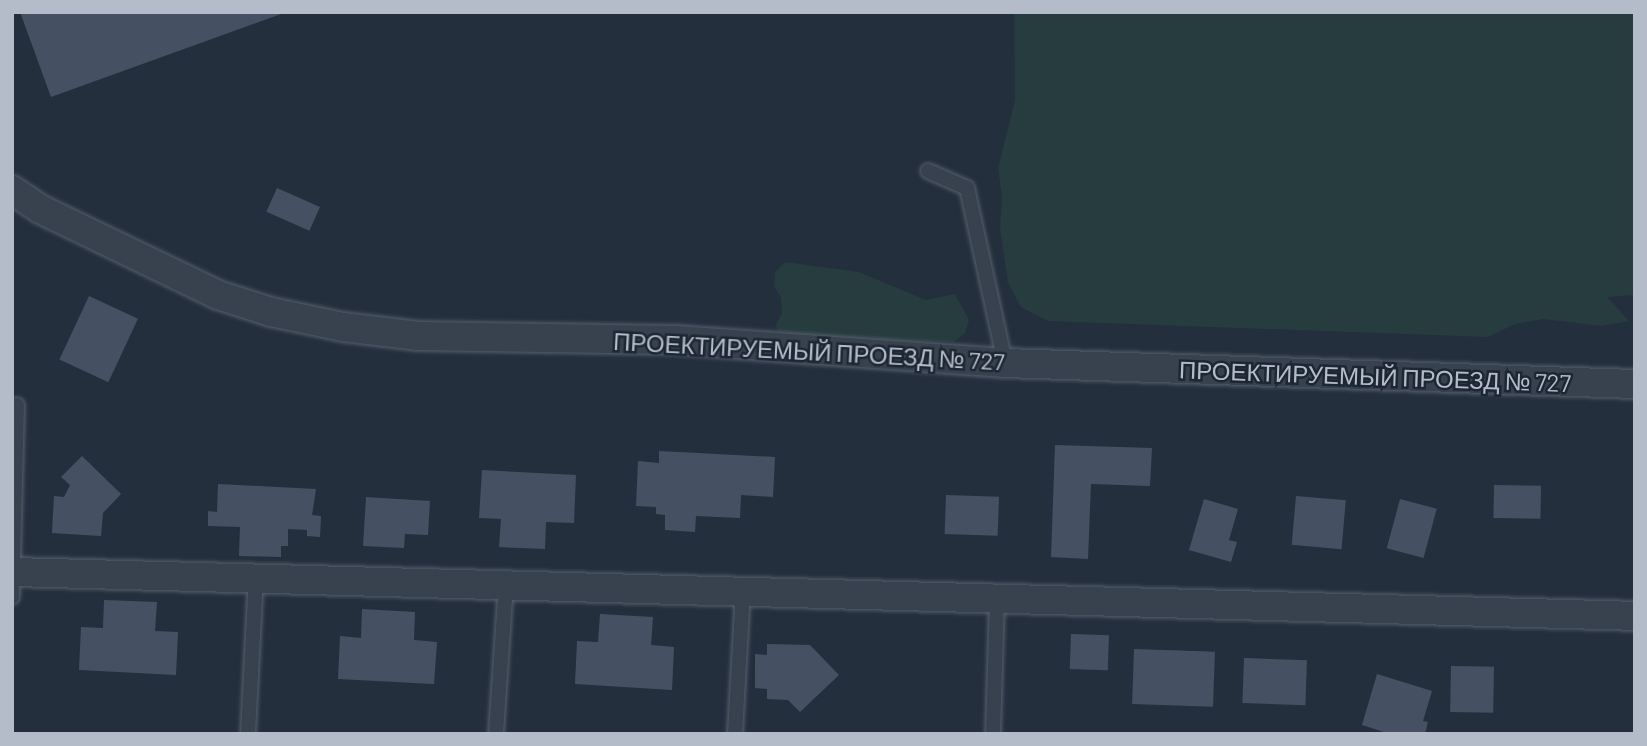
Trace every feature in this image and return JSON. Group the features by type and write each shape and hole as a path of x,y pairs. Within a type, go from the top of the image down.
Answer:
{"street":[{"name":"ПРОЕКТИРУЕМЫЙ ПРОЕЗД № 727","path":"12,190 40,209 218,295 271,312 343,327 418,336 676,340 1005,363 1635,384"},
{"path":"13,572 1635,616"}],"lane":[{"path":"928,171 967,188 1005,363"},
{"path":"12,597 17,405"},
{"path":"248,734 256,578"},
{"path":"496,734 506,585"},
{"path":"735,734 743,592"},
{"path":"993,734 997,598"}],"green space":[{"path":"1014,12 1635,12 1635,295 1607,297 1629,321 1601,326 1543,319 1515,324 1488,337 1048,321 1021,307 1008,283 1000,227 1002,197 998,168 1015,100"},
{"path":"785,262 859,272 926,300 955,294 969,320 965,333 954,342 780,339 776,325 782,313 781,298 774,286 775,272"}],"building":[{"path":"20,12 284,12 284,13 51,97"},
{"path":"277,188 320,207 309,231 266,212"},
{"path":"89,296 138,319 108,382 59,359"},
{"path":"1055,445 1152,448 1150,486 1091,484 1088,559 1051,557"},
{"path":"659,451 775,457 773,497 741,495 740,518 696,516 695,532 665,530 665,515 656,514 656,507 636,506 638,461 659,463"},
{"path":"82,456 121,494 103,513 101,536 52,533 54,496 64,497 70,485 61,477"},
{"path":"482,470 576,475 574,523 546,522 545,549 499,547 501,519 479,518"},
{"path":"218,484 316,489 312,515 321,516 320,537 307,536 307,530 288,529 288,546 281,546 281,557 239,556 240,527 208,526 208,511 217,512"},
{"path":"1494,485 1541,486 1540,519 1493,518"},
{"path":"946,495 999,497 998,536 945,534"},
{"path":"1296,496 1346,500 1342,549 1292,545"},
{"path":"366,497 430,501 428,535 405,534 404,548 363,546"},
{"path":"1204,499 1238,509 1229,540 1237,542 1231,562 1189,550"},
{"path":"1400,499 1437,509 1424,558 1387,548"},
{"path":"104,600 157,602 155,631 178,632 176,675 79,670 81,627 103,628"},
{"path":"362,609 415,612 414,640 437,642 434,684 338,679 340,636 361,638"},
{"path":"600,614 653,617 651,645 674,647 672,690 575,684 577,641 598,642"},
{"path":"1071,634 1109,635 1108,670 1070,669"},
{"path":"767,644 810,645 839,675 800,712 788,700 767,699 767,689 755,688 755,654 767,655"},
{"path":"1134,649 1215,652 1213,707 1132,704"},
{"path":"1244,658 1307,660 1305,705 1242,703"},
{"path":"1451,666 1494,667 1493,713 1450,712"},
{"path":"1377,674 1432,691 1423,721 1428,722 1425,734 1390,734 1362,725"}]}
